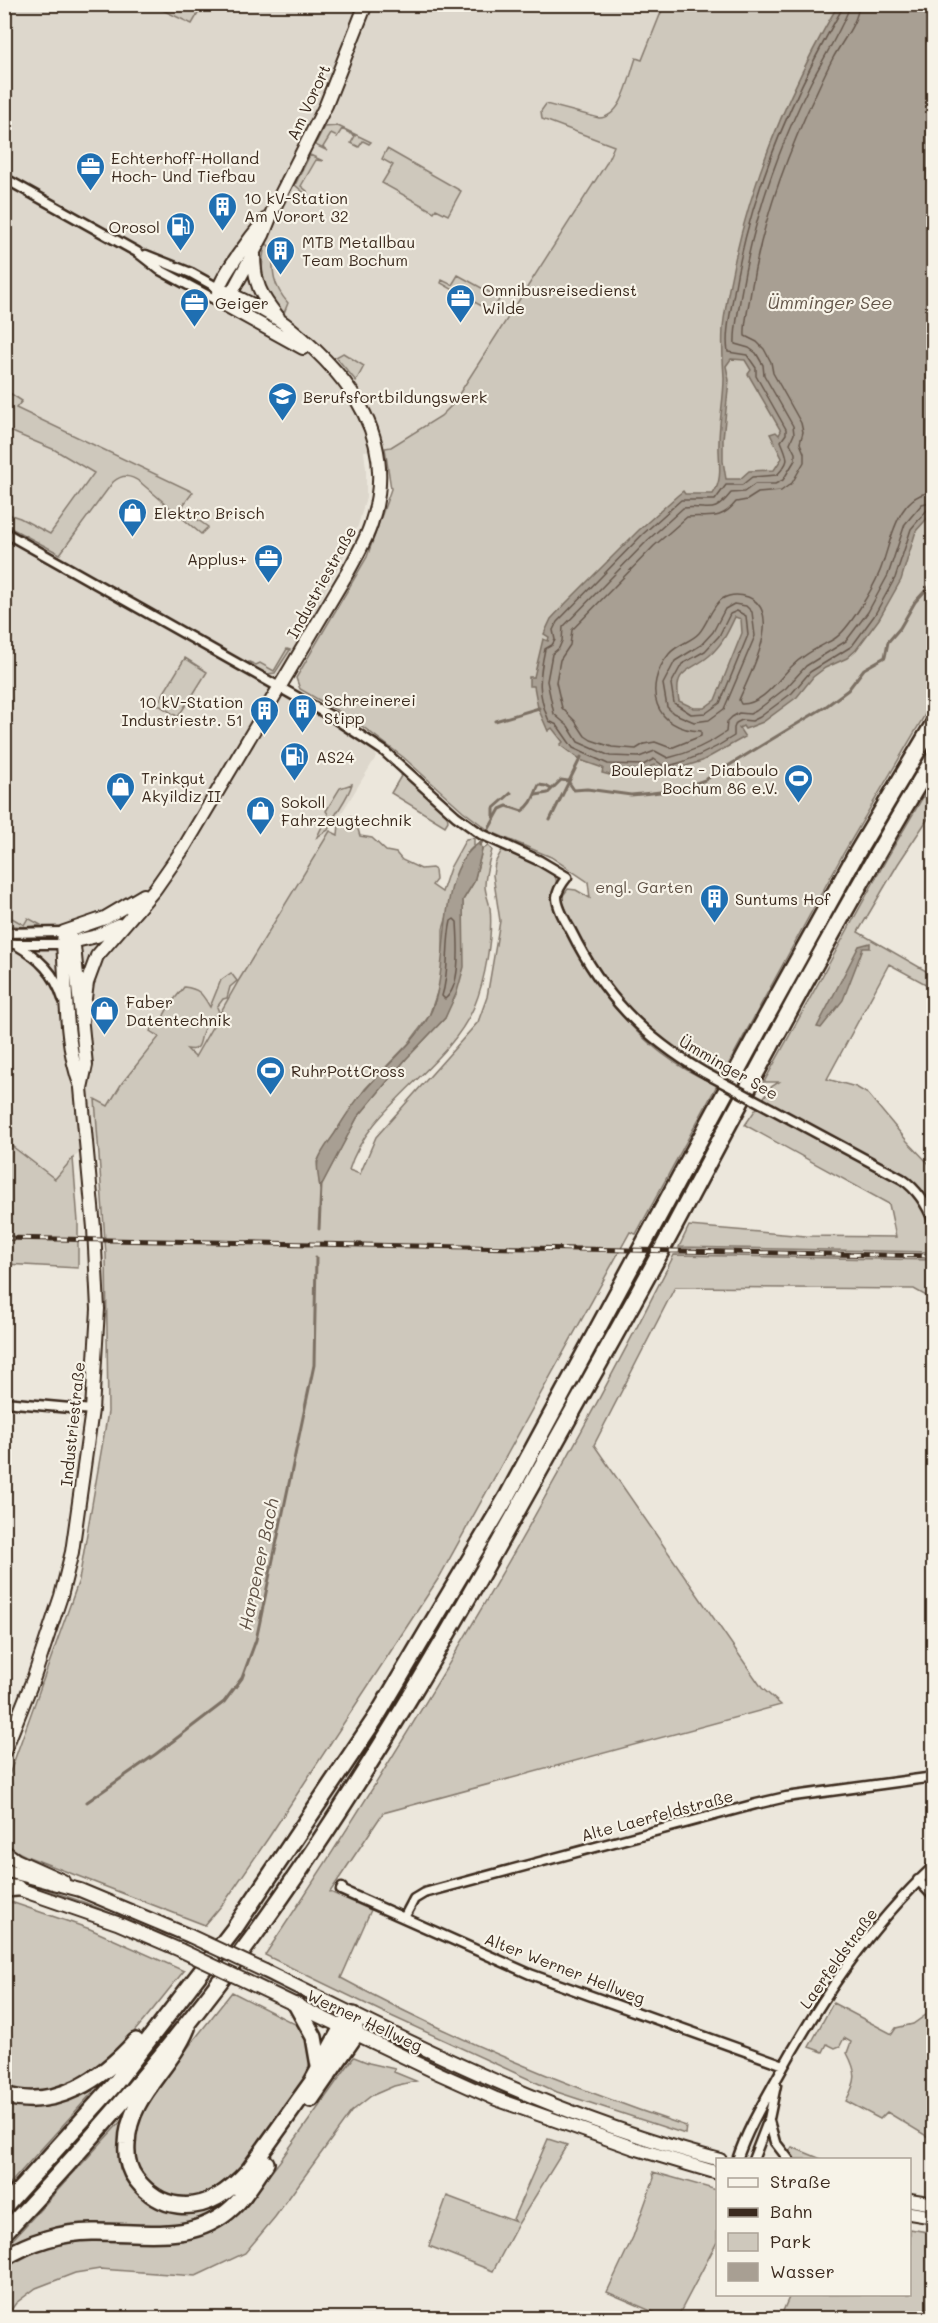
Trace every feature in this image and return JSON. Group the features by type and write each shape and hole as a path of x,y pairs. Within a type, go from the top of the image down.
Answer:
{"highway":[{"path":"4,2207 114,2085 234,1929 377,1716 508,1495 777,998 933,723"},
{"path":"4,2233 118,2105 193,2014 251,1939 310,1854 374,1755 472,1594 674,1227 830,935 933,758"},
{"path":"4,2095 23,2099 49,2098 69,2092 100,2075 124,2055 144,2032 210,1946 234,1929"},
{"path":"297,2006 314,2037 319,2066"},
{"path":"193,2014 180,2047 141,2095 132,2114 126,2154 133,2175 150,2195 163,2202 190,2206 200,2205 219,2196 238,2182 249,2170 312,2082 342,2027 352,2015"},
{"path":"4,2258 19,2248 74,2233 179,2233 193,2230 218,2218 243,2197 356,2034 352,2015"}],"street":[{"name":"Am Vorort","path":"231,294 254,253 326,105 366,4"},
{"name":"Industriestraße","path":"4,178 137,252 160,270 322,359"},
{"name":"Am Vorort","path":"218,288 273,210"},
{"name":"Industriestraße","path":"82,1021 87,983 97,956 155,889 201,822 363,544 376,504 379,482 374,437 363,409 352,391 322,359 282,323 165,261 137,252"},
{"name":"Am Vorort","path":"254,253 256,284 282,323"},
{"path":"218,288 218,301 231,294"},
{"path":"4,532 280,688"},
{"name":"Ümminger See","path":"280,688 334,718 384,751 456,816 485,836 540,861 567,877 557,896 559,905 581,952 601,984 626,1014 677,1057 915,1188 930,1212 933,1223"},
{"name":"Industriestraße","path":"66,939 155,889"},
{"name":"Industriestraße","path":"66,939 97,936 129,918"},
{"path":"4,933 66,939"},
{"name":"Industriestraße","path":"4,1752 47,1640 72,1552 92,1410 98,1309 94,1228 81,1088 73,1066 67,1010 66,939"},
{"name":"Industriestraße","path":"66,939 82,1021 86,1065 81,1088"},
{"path":"4,944 15,945 66,939"},
{"name":"Industriestraße","path":"15,945 35,957 51,972 67,1010"},
{"path":"4,1402 92,1410"},
{"name":"Alte Laerfeldstraße","path":"404,1918 414,1899 424,1893 756,1804 786,1797 933,1777"},
{"name":"Werner Hellweg","path":"4,1851 16,1860 80,1890 190,1936 490,2079 559,2108 615,2128 716,2159"},
{"name":"Laerfeldstraße","path":"738,2158 752,2122 821,2003 850,1960 918,1880 933,1866"},
{"name":"Werner Hellweg","path":"4,1870 80,1890"},
{"path":"918,1880 933,1897"},
{"name":"Werner Hellweg","path":"9,1887 117,1923 180,1950 496,2099 634,2148 716,2173"},
{"name":"Alter Werner Hellweg","path":"342,1888 341,1890 404,1918 570,1989 784,2065"},
{"name":"Laerfeldstraße","path":"754,2158 769,2119 778,2076"},
{"path":"769,2119 775,2142 787,2158"},
{"path":"911,2200 933,2204"},
{"path":"911,2213 933,2217"}],"shaded area":[{"path":"204,4 667,5 606,164 452,405 441,416 391,448 364,451 366,497 358,526 271,693 290,700 363,743 376,753 376,757 239,980 195,1058 164,1032 122,1083 108,1106 95,1100 98,1140 73,1158 55,1179 4,1140 4,13 10,5 151,5 192,24"},
{"path":"679,1247 933,1252 934,1260 674,1255"}],"green space":[{"path":"152,5 203,5 192,24"},
{"name":"engl. Garten","path":"664,5 933,5 933,701 843,854 636,1234 630,1232 440,1576 269,1837 226,1900 205,1925 26,1856 12,1849 5,1838 4,1789 79,1580 108,1412 106,1255 95,1099 108,1106 122,1083 159,1037 150,1031 158,1021 163,1019 184,987 200,993 210,1007 221,980 231,973 237,981 230,987 227,998 223,999 217,1007 219,1012 203,1031 198,1047 187,1049 195,1057 330,831 338,835 339,824 350,816 355,819 360,836 372,838 386,851 396,853 402,860 421,869 435,870 436,880 432,885 442,892 450,868 466,839 474,838 474,846 467,853 443,929 443,965 439,987 429,1016 409,1043 365,1089 344,1119 317,1162 320,1187 357,1118 406,1059 445,1018 463,967 463,900 474,882 482,850 488,846 492,850 485,886 491,919 489,945 485,972 474,1007 462,1029 446,1050 373,1126 359,1147 349,1170 360,1174 376,1137 478,1022 487,997 500,921 493,875 495,863 502,850 548,869 555,876 553,902 557,912 584,964 619,1012 661,1052 685,1069 711,1082 715,1072 674,1051 615,995 590,963 561,898 568,889 576,890 590,898 588,882 551,857 491,832 463,811 403,757 355,721 300,689 296,678 367,557 391,489 385,448 391,447 441,416 452,405 606,164 614,146 542,119 541,111 546,104 599,118 614,111 624,95 636,58 642,60"},
{"path":"338,126 371,142 369,144 363,141 359,147 351,143 355,136 342,129 337,137 331,134 323,147 328,151 315,145 324,127"},
{"path":"387,149 461,191 448,215 436,209 434,212 382,183 393,165 382,159"},
{"path":"310,155 323,161 316,160 301,186 307,191 308,196 295,185"},
{"path":"266,243 273,250 273,272 276,285 288,303 284,313 271,298 264,281 262,263"},
{"path":"458,275 500,298 492,312 441,283 442,280 452,285"},
{"path":"343,353 364,366 356,381 336,357"},
{"path":"5,390 22,401 16,408 193,492 181,508 208,527 201,534 140,482 126,476 113,482 60,554 5,525 5,513 20,518 50,534 94,473 55,450 5,429"},
{"path":"287,649 290,650 275,673 267,674 247,664 249,662 256,665 260,663 274,671"},
{"path":"185,658 207,672 178,717 157,704"},
{"path":"405,775 447,814 448,821 445,826 391,793 401,776"},
{"path":"933,780 933,811 898,864 858,932 933,975 933,988 889,964 827,1079 856,1087 868,1094 933,1168 933,1252 679,1247 689,1226 806,1236 896,1237 889,1204 745,1125 771,1087 779,1082 764,1082 887,858"},
{"path":"352,784 328,830 317,837 328,814 326,811 340,788"},
{"path":"5,914 24,925 28,918 41,925 24,927 5,925"},
{"path":"4,1140 55,1179 73,1158 78,1222 78,1268 5,1264"},
{"path":"674,1255 933,1260 933,1319 930,1298 914,1289 675,1287 594,1445 762,1688 781,1705 383,1813 330,1892 371,1910 341,1978 425,2021 510,2060 598,2095 686,2126 685,2134 557,2092 265,1955 375,1785 480,1611 580,1434"},
{"path":"4,1875 86,1903 160,1933 187,1940 183,1946 86,1905 5,1878"},
{"path":"5,1900 90,1929 184,1971 141,2024 108,2059 90,2073 70,2084 50,2091 33,2093 5,2088"},
{"path":"262,1975 332,2011 332,2015 258,1981"},
{"path":"232,1992 297,2025 306,2037 312,2055 306,2076 244,2165 227,2184 189,2202 153,2191 133,2163 132,2131 148,2098"},
{"path":"833,2003 892,2034 896,2028 913,2024 933,2010 933,2140 887,2112 880,2119 846,2101 855,2077 847,2053 851,2042 844,2038 840,2046 835,2048 827,2044 823,2052 809,2047"},
{"path":"368,2031 456,2073 635,2141 587,2129 540,2111 473,2083 367,2033"},
{"path":"354,2057 395,2069 394,2072 416,2081 394,2086 371,2096 351,2112 275,2217 245,2253 196,2276 100,2269 75,2273 36,2288 16,2303 5,2318 5,2268 40,2249 72,2239 94,2237 155,2240 252,2197"},
{"path":"102,2079 92,2093 5,2189 5,2101"},
{"path":"122,2120 120,2134 123,2163 134,2189 144,2199 171,2211 196,2212 213,2207 236,2192 211,2215 180,2228 4,2249"},
{"path":"548,2139 567,2145 518,2224 493,2271 429,2246 447,2196 516,2222 513,2219"},
{"path":"792,2147 819,2158 794,2158 788,2153"},
{"path":"653,2172 716,2190 716,2244 677,2318 667,2318 607,2292 633,2237 654,2178"},
{"path":"911,2229 933,2233 933,2318 780,2318 790,2296 911,2296"}],"water":[{"name":"Ümminger See","path":"838,5 933,5 933,512 916,531 901,580 879,619 856,650 847,658 825,668 813,677 797,697 763,722 745,729 743,726 739,728 745,737 702,761 657,775 655,765 651,766 651,770 612,770 610,775 602,773 603,768 580,760 560,745 563,742 552,728 548,731 538,708 534,686 529,686 529,677 534,677 543,639 548,641 549,637 544,634 551,619 566,603 639,530 683,491 685,494 713,494 716,488 719,475 719,434 724,386 723,326 731,277 752,196 766,156 798,80","holes":["731,359 745,360 751,370 748,374 781,431 779,435 776,432 770,434 782,458 774,470 749,471 740,479 726,479 723,461 729,380 726,366","735,617 741,619 742,633 715,700 704,708 694,708 679,701 678,682 681,676 714,652"]},
{"path":"481,842 482,850 474,882 463,900 464,967 457,992 445,1018 406,1059 357,1118 320,1188 317,1164 323,1150 357,1099 408,1045 429,1016 436,997 440,974 449,897 456,875 466,856"},
{"path":"870,943 870,948 863,948 843,1000 821,1028 817,1027 859,946"}],"waterway":[{"name":"Harpener Bach","path":"536,795 548,793 561,780 568,781 574,790 587,789 631,795 676,790 705,780 825,707 848,690 864,669 885,657 888,642 900,628 915,602 934,581"},
{"path":"495,721 539,708"},
{"path":"550,820 581,757"},
{"name":"Harpener Bach","path":"480,845 500,809 507,806 522,811 531,802 539,785 551,789"},
{"name":"Harpener Bach","path":"494,819 494,808 511,793"},
{"name":"Harpener Bach","path":"319,1229 321,1186"},
{"name":"Harpener Bach","path":"87,1802 156,1754 224,1702 242,1678 256,1640 314,1365 316,1258"}],"railway":[{"path":"4,1238 934,1256"}],"place":[{"name":"Echterhoff-Holland Hoch- Und Tiefbau","path":"90,192"},
{"name":"10 kV-Station Am Vorort 32","path":"223,232"},
{"name":"Orosol","path":"181,252"},
{"name":"MTB Metallbau Team Bochum","path":"281,276"},
{"name":"Omnibusreisedienst Wilde","path":"461,324"},
{"name":"Geiger","path":"194,328"},
{"name":"Berufsfortbildungswerk","path":"282,422"},
{"name":"Elektro Brisch","path":"133,538"},
{"name":"Applus+","path":"268,584"},
{"name":"Schreinerei Stipp","path":"303,734"},
{"name":"10 kV-Station Industriestr. 51","path":"264,736"},
{"name":"AS24","path":"295,782"},
{"name":"Bouleplatz - Diaboulo Bochum 86 e.V.","path":"799,804"},
{"name":"Trinkgut Akyildiz II","path":"120,812"},
{"name":"Sokoll Fahrzeugtechnik","path":"260,836"},
{"name":"Suntums Hof","path":"714,924"},
{"name":"Faber Datentechnik","path":"105,1036"},
{"name":"RuhrPottCross","path":"270,1096"}]}
